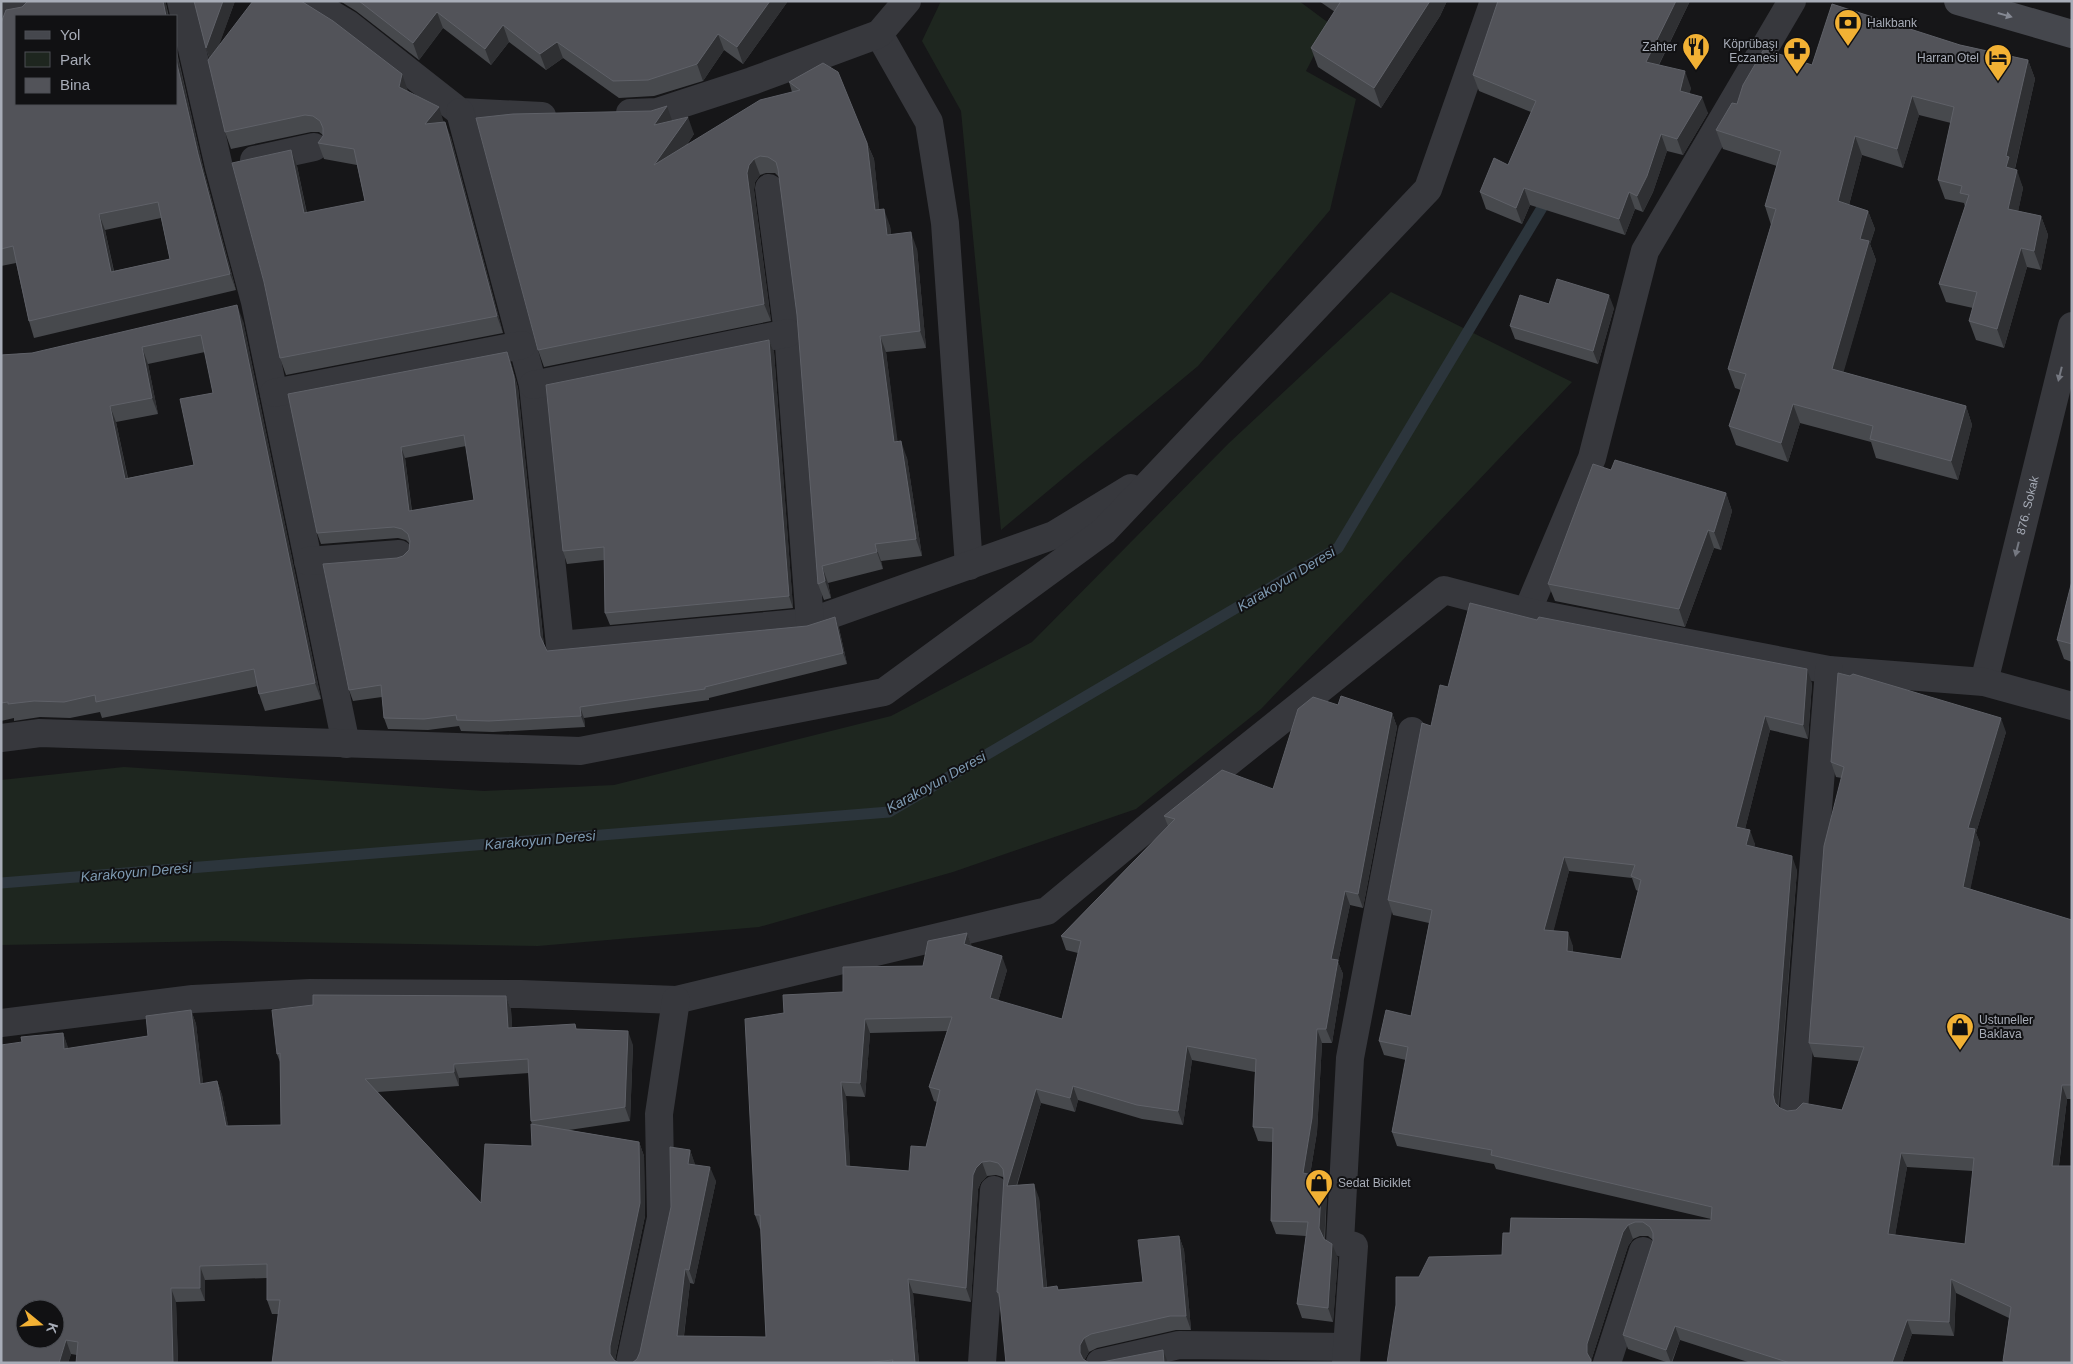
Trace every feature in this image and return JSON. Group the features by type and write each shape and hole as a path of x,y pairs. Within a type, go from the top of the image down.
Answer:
{"main road":[{"path":"1958,1 2072,34"}],"street":[{"path":"181,1 219,167 255,302 346,744"},
{"path":"309,1 348,24 460,112 542,116 571,115"},
{"path":"609,114 657,112 752,81 879,34 907,1"},
{"path":"1,738 40,733 580,751 884,692 1104,531 1428,189 1494,1"},
{"path":"1526,612 1592,458 1645,251 1792,1"},
{"path":"879,34 929,122 945,223 969,566"},
{"path":"460,112 533,385 560,645 810,622 1054,535 1162,469"},
{"path":"219,167 314,147"},
{"path":"769,188 788,333 810,622"},
{"path":"226,309 255,302"},
{"name":"876. Sokak","path":"1984,682 2072,326"},
{"path":"533,385 788,333"},
{"path":"274,394 522,345"},
{"path":"308,561 400,554"},
{"path":"1,1022 193,999 310,993 521,994 676,1000 1047,911 1154,822 1444,590 1526,612 1828,670 1984,682 2072,706"},
{"path":"1794,1110 1828,670"},
{"path":"1100,1363 1179,1345 1346,1355 1354,1246 1340,1242 1350,1058 1412,731"},
{"path":"630,1363 661,1218 659,1114 676,1000"},
{"path":"982,1363 994,1190"},
{"path":"1607,1363 1643,1250"}],"green space":[{"path":"941,1 1299,1 1330,24 1306,71 1356,99 1330,210 1198,366 1001,530 961,111 922,41"},
{"path":"1391,292 1572,382 1261,709 1136,809 953,872 759,927 538,946 224,941 1,945 1,780 124,767 484,791 614,785 891,716 1032,642 1229,443"}],"building":[{"path":"28,1 163,1 166,15 15,15 15,105 178,105 178,69 198,154 230,274 29,321 13,246 1,249 1,23 6,10 22,7","holes":["158,202 170,259 111,272 99,214"]},
{"path":"194,1 223,1 206,48"},
{"path":"253,1 301,1 333,21 402,74 399,87 439,107 425,124 445,122 497,316 280,358 264,282 232,163 291,150 304,213 365,201 354,149 318,143 323,136 323,128 320,121 313,116 305,115 225,132 208,60"},
{"path":"359,1 770,1 737,47 718,34 697,64 648,80 613,81 557,42 540,54 503,25 485,49 437,12 413,43"},
{"path":"1341,1 1430,1 1374,88 1311,48"},
{"path":"1498,1 1676,1 1646,62 1685,71 1680,91 1702,97 1677,139 1661,134 1647,176 1637,196 1629,192 1619,219 1524,188 1516,208 1480,192 1494,158 1508,165 1536,101 1473,75"},
{"path":"1832,4 1960,45 2028,60 2006,156 2009,157 2006,167 2017,170 2008,209 2041,216 2034,251 2021,248 1997,329 1969,321 1977,292 1939,284 1969,195 1960,193 1962,186 1938,180 1954,107 1912,96 1897,149 1855,136 1838,201 1868,211 1860,239 1869,241 1832,369 1966,406 1951,461 1870,439 1873,426 1793,404 1781,443 1729,426 1746,374 1728,369 1776,209 1765,206 1781,151 1716,130 1732,103 1737,104 1743,85 1764,49 1812,65"},
{"path":"823,63 838,72 867,143 875,210 884,209 887,235 911,232 920,331 880,336 894,442 901,441 916,539 875,544 877,552 822,566 825,581 818,584 797,315 776,162 768,157 760,156 749,165 747,173 764,304 538,350 476,118 513,114 651,111 667,106 654,125 688,117 654,165 760,100 800,90 789,82"},
{"path":"1557,279 1609,295 1593,351 1510,326 1520,295 1549,304"},
{"path":"237,305 315,683 259,694 254,669 96,702 95,695 64,702 1,703 1,355 32,353","holes":["201,335 213,393 180,399 194,465 125,479 110,406 152,398 142,347"]},
{"path":"769,340 789,596 605,613 604,547 563,551 546,385"},
{"path":"507,352 514,377 540,636 547,651 807,626 835,617 843,653 705,687 705,689 580,707 581,716 489,721 457,720 456,715 424,719 384,718 381,685 349,690 323,564 403,556 409,550 410,541 408,534 402,529 394,527 317,533 288,394","holes":["464,435 474,500 409,511 401,447"]},
{"path":"1615,460 1726,493 1714,532 1708,530 1679,609 1548,584 1593,464 1611,470"},
{"path":"2072,581 2072,644 2057,640"},
{"path":"1470,603 1537,620 1539,617 1807,669 1803,725 1765,716 1736,827 1750,830 1746,845 1792,856 1773,1095 1775,1103 1787,1111 1796,1110 1803,1103 1842,1110 1864,1047 1809,1043 1824,846 1844,767 1831,762 1838,673 1850,676 1853,674 2001,718 1968,828 1975,829 1963,887 2072,920 2072,1085 2062,1085 2052,1166 2072,1166 2072,1363 2014,1363 2003,1361 2011,1307 1951,1279 1949,1322 1907,1320 1892,1363 1790,1363 1675,1326 1666,1350 1623,1335 1653,1241 1653,1233 1650,1227 1643,1222 1635,1222 1628,1225 1623,1232 1587,1344 1590,1363 1387,1363 1396,1305 1396,1277 1419,1277 1429,1257 1502,1255 1503,1233 1510,1233 1511,1218 1711,1220 1712,1207 1491,1155 1492,1150 1392,1132 1408,1047 1379,1041 1386,1010 1411,1016 1432,910 1388,900 1422,723 1431,726 1440,685 1448,687","holes":["1564,857 1635,865 1631,876 1641,880 1621,959 1567,951 1568,932 1544,930","1901,1153 1974,1158 1965,1244 1888,1234"]},
{"path":"1341,696 1392,713 1358,894 1345,891 1331,959 1338,960 1326,1029 1317,1029 1312,1118 1303,1173 1322,1177 1319,1228 1324,1239 1332,1244 1328,1308 1297,1304 1308,1222 1271,1221 1273,1128 1253,1127 1256,1059 1187,1046 1178,1111 1137,1105 1073,1086 1070,1098 1036,1089 1007,1186 1034,1184 1043,1288 1057,1286 1058,1290 1143,1282 1138,1240 1179,1236 1186,1316 1170,1316 1091,1334 1084,1338 1080,1345 1080,1353 1083,1359 1089,1363 1006,1363 999,1293 997,1292 1004,1177 1003,1169 998,1163 990,1161 982,1162 976,1168 973,1175 966,1288 908,1279 915,1363 892,1363 893,1360 862,1363 632,1363 637,1359 640,1352 671,1207 670,1147 690,1150 688,1164 710,1167 689,1270 685,1269 677,1336 766,1337 760,1215 755,1215 745,1019 784,1013 783,995 843,992 843,967 923,966 928,941 967,933 964,944 1002,956 990,998 1062,1019 1081,941 1061,936 1175,819 1164,816 1222,770 1273,789 1298,709 1313,697 1338,705","holes":["952,1017 929,1087 940,1090 926,1147 911,1146 909,1171 846,1166 841,1082 860,1083 865,1019"]},
{"path":"313,995 506,996 508,1028 575,1024 576,1029 628,1031 625,1107 531,1121 528,1059 454,1064 454,1072 365,1079 481,1203 485,1144 532,1146 531,1124 639,1142 640,1203 610,1346 610,1354 619,1363 272,1363 280,1300 267,1300 267,1264 200,1266 200,1288 171,1288 173,1363 76,1363 78,1342 66,1340 65,1343 65,1299 15,1299 15,1349 63,1349 59,1363 1,1363 1,1045 22,1042 21,1037 63,1033 64,1049 148,1036 146,1016 191,1010 200,1084 217,1081 226,1126 281,1125 280,1053 277,1054 272,1010 313,1005"},
{"path":"1163,1350 1164,1363 1097,1363"}],"waterway":[{"name":"Karakoyun Deresi","path":"1,883 889,812 1338,548 1549,196"}],"place":[{"name":"Halkbank","path":"1848,47"},
{"name":"Zahter","path":"1696,71"},
{"name":"Köprübaşı Eczanesi","path":"1797,75"},
{"name":"Harran Otel","path":"1998,82"},
{"name":"Ustuneller Baklava","path":"1960,1051"},
{"name":"Sedat Biciklet","path":"1319,1207"}]}
